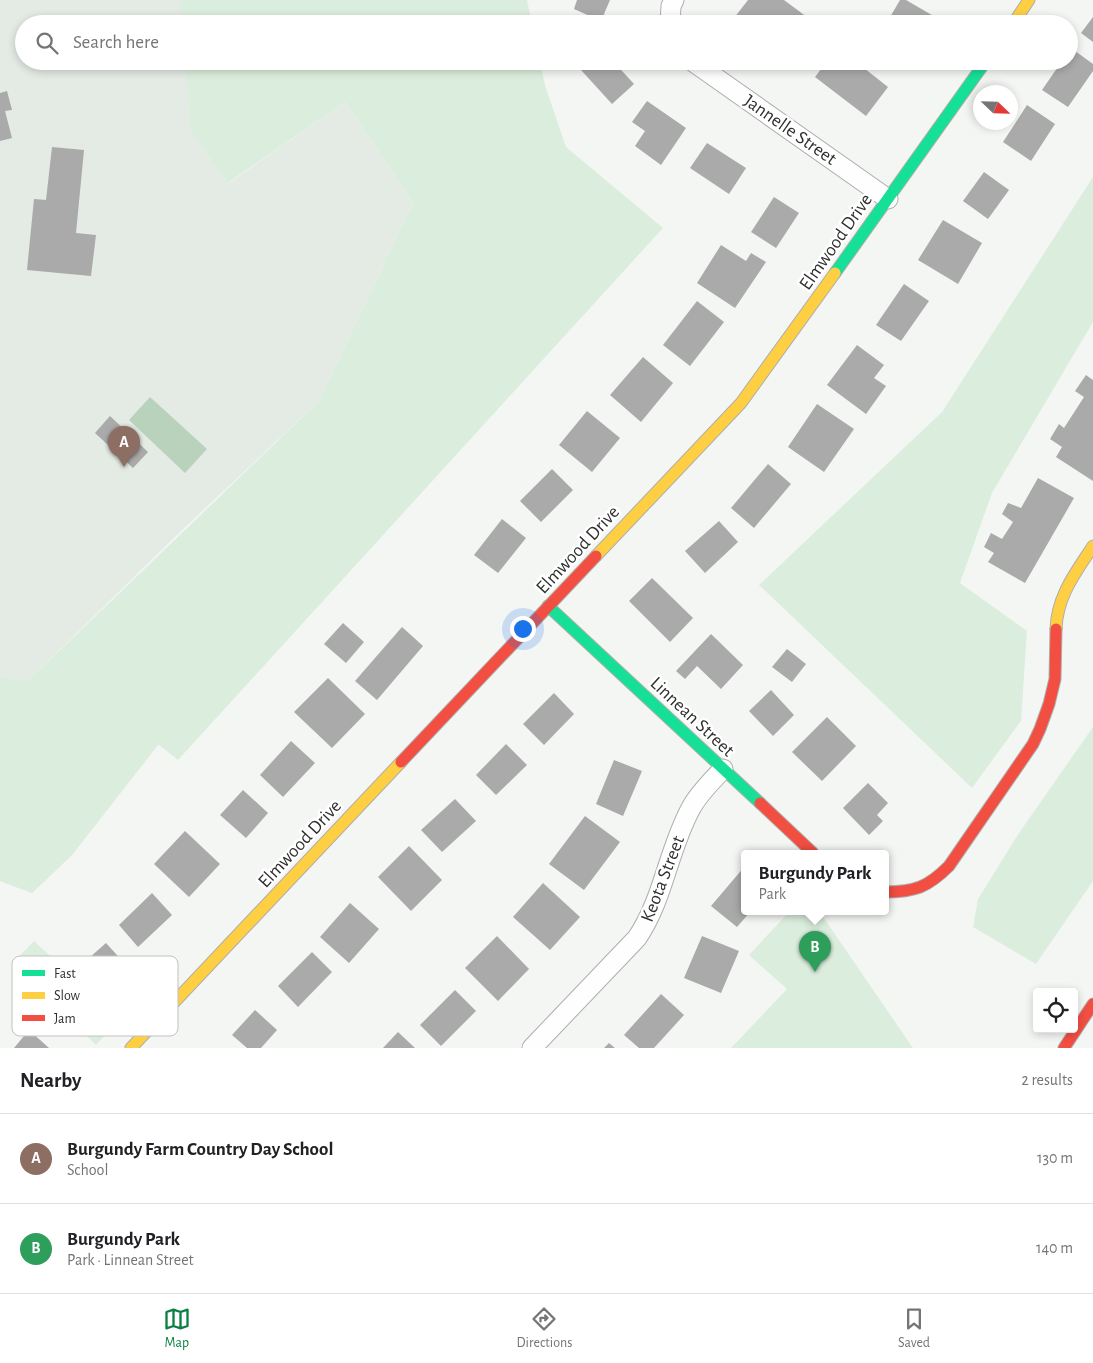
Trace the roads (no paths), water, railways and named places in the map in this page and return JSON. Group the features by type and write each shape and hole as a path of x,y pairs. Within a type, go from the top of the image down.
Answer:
{"main road":[{"path":"1019,15 1030,0"},
{"name":"Elmwood Drive","path":"178,998 741,403 980,70"},
{"path":"889,892 920,889 935,880 949,866 1033,744 1050,701 1055,678 1056,624 1059,607 1068,586 1093,546"},
{"name":"Linnean Street","path":"548,606 809,850"},
{"path":"1064,1048 1093,1004"},
{"name":"Elmwood Drive","path":"131,1048 142,1036"}],"street":[{"path":"670,15 671,6 674,0"},
{"name":"Jannelle Street","path":"705,70 888,200"},
{"name":"Keota Street","path":"532,1048 637,938 648,922 692,806 723,769"}],"place":[{"name":"Burgundy Farm Country Day School","path":"124,467"},
{"name":"Burgundy Park","path":"815,972"}]}
